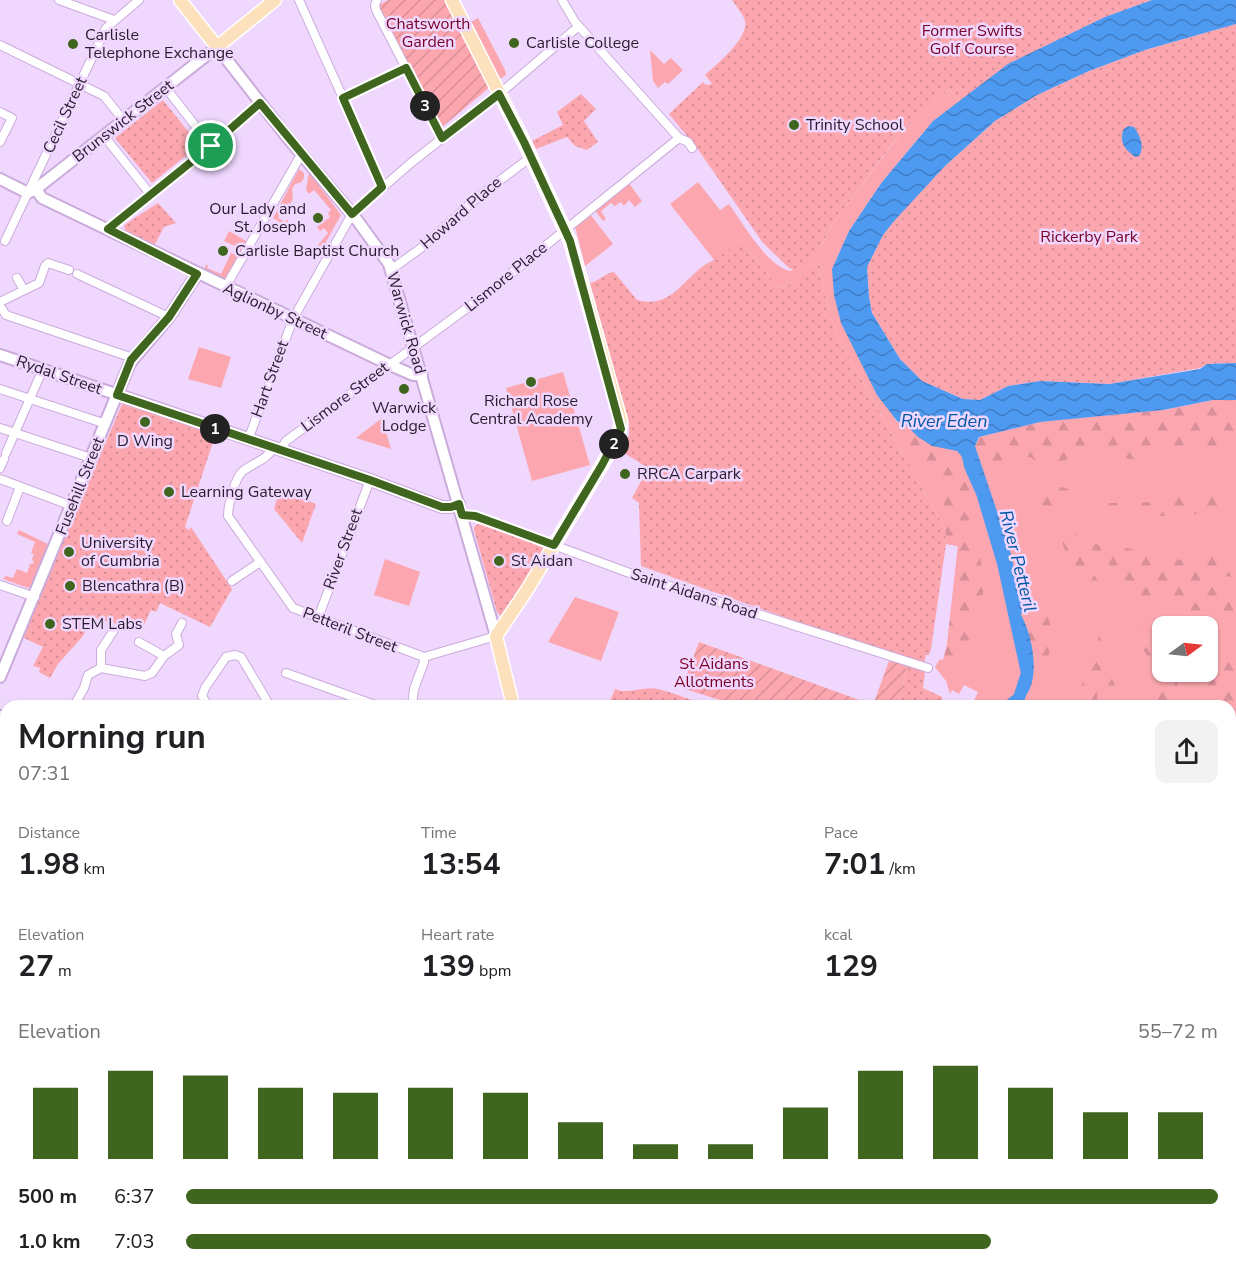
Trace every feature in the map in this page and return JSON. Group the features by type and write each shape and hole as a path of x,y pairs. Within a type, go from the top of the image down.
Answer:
{"main road":[{"name":"Warwick Road","path":"180,0 217,47"},
{"path":"452,0 565,229 621,429 554,545 496,636"},
{"path":"217,47 267,3"},
{"name":"Warwick Road","path":"496,636 512,700"}],"street":[{"path":"59,0 114,21"},
{"name":"Cecil Street","path":"5,241 32,191 106,28 139,0"},
{"path":"299,0 382,187"},
{"path":"377,0 376,10 442,138"},
{"path":"562,0 579,27 679,138 692,143"},
{"name":"Hart Street","path":"248,440 293,319 352,214 579,27"},
{"path":"2,46 104,96 124,121"},
{"name":"Brunswick Street","path":"32,191 217,47"},
{"name":"Warwick Road","path":"217,47 352,214 392,270 496,636"},
{"path":"343,98 406,68"},
{"path":"166,88 211,146"},
{"path":"108,229 211,146 260,103"},
{"path":"0,112 12,118 0,142"},
{"path":"104,136 151,195"},
{"name":"Lismore Place","path":"414,346 473,304 679,138"},
{"path":"225,288 302,153"},
{"name":"Howard Place","path":"392,270 421,248 478,197 531,157"},
{"name":"Aglionby Street","path":"0,179 32,191 225,288 388,364 413,375 422,375"},
{"path":"133,358 6,315 0,304 39,283 48,263 73,272 169,317"},
{"name":"Fusehill Street","path":"0,677 133,358 169,317 197,274"},
{"path":"17,278 24,290"},
{"name":"Lismore Street","path":"276,449 414,346"},
{"name":"Rydal Street","path":"0,355 370,480 442,507 461,509"},
{"path":"0,468 43,369"},
{"path":"0,389 106,424"},
{"path":"0,428 91,458"},
{"name":"Petteril Street","path":"276,449 240,474 228,509 228,516 260,562 294,608 424,657"},
{"path":"0,479 72,506"},
{"name":"River Street","path":"318,618 370,480"},
{"path":"7,520 20,487"},
{"name":"Saint Aidans Road","path":"461,509 635,575 928,668"},
{"path":"232,581 260,562"},
{"path":"0,585 34,597"},
{"path":"79,700 88,675 101,668 145,676 152,673 164,656 181,647 176,634 182,622"},
{"path":"101,668 101,650 114,630"},
{"path":"413,700 424,657 496,636"},
{"path":"139,642 164,656"},
{"path":"204,700 202,696 205,688 226,657 235,655 241,657 266,700"},
{"path":"286,673 361,700"}],"green space":[{"name":"Chatsworth Garden","path":"388,0 445,0 490,87 442,127 377,6"},
{"name":"Trinity School","path":"732,0 1152,0 1105,17 1009,64 960,101 949,89 896,139 831,226 818,252 794,270 763,243 697,148 669,114 703,82 706,85 712,84 705,75 724,58 742,35 745,21"},
{"path":"478,18 505,70 506,75 500,79 471,22"},
{"name":"Rickerby Park","path":"1236,24 1236,363 1207,364 1200,368 1109,384 1040,381 1008,386 980,400 963,399 922,381 900,359 872,313 869,297 867,267 883,235 894,220 945,166 995,121 1037,95 1089,71 1145,50"},
{"path":"650,50 664,64 671,58 683,70 668,84 665,82 658,88 653,81"},
{"path":"949,89 960,101 933,121 882,182 849,231 832,269 896,421 907,426 918,437 957,451 1040,422 1236,400 1236,700 974,700 978,692 964,685 959,694 952,690 950,694 946,681 935,667 940,659 943,660 947,645 958,546 946,544 945,529 836,334 823,288 820,260 803,271 796,282 778,288 741,240 715,261 670,204 698,182 720,210 729,204 765,253 782,268 791,271 818,252 831,226 898,137"},
{"path":"581,94 596,109 584,121 598,142 587,150 575,146 567,137 536,149 532,141 563,125 557,112"},
{"path":"163,100 199,145 152,183 115,138"},
{"path":"299,169 304,173 303,179 292,189 293,198 287,212 282,211 278,218 285,222 288,219 288,227 273,218"},
{"path":"309,172 341,215 322,249 318,245 328,233 324,228 320,231 317,227 330,217 328,213 331,210 314,190 309,194 306,190"},
{"path":"628,182 642,201 635,207 629,200 624,206 621,202 615,206 611,203 601,211 606,219 603,221 594,209"},
{"path":"158,203 176,223 164,227 154,246 126,233 124,226 127,223"},
{"path":"590,214 613,244 585,266 575,226"},
{"path":"229,231 246,241 228,281 203,271 208,265 207,268 221,274 231,253 236,255 239,248 224,241"},
{"path":"741,240 778,288 796,282 803,271 820,260 823,288 836,334 945,529 946,544 931,649 924,663 812,627 641,566 639,503 632,498 648,468 621,451 629,435 629,423 590,283 614,272 637,300 650,302 660,300 670,296 701,267 722,255"},
{"path":"199,347 231,357 221,388 188,379"},
{"path":"563,372 590,465 532,481 506,388"},
{"path":"1213,400 1236,400 1236,448 1222,451 1211,448 1185,455 1171,449 1157,452 1145,460 1119,458 1099,450 1079,454 1057,464 1043,465 1030,457 1016,457 998,475 986,477 975,446 979,437 1040,422 1163,410"},
{"path":"123,402 216,433 185,527 189,530 191,527 232,589 210,627 160,603 156,612 151,610 141,631 92,617 83,636 58,664 50,678 39,672 40,668 33,666 43,647 22,637"},
{"path":"382,418 391,449 356,438"},
{"path":"902,423 932,446 948,448 952,458 967,478 969,487 969,522 977,537 984,580 981,611 956,675 948,668 944,659 958,546 946,544 943,482 932,467 913,465 905,445"},
{"path":"1046,483 1072,490 1058,519 1063,528 1056,532 1045,518 1040,500 1038,488"},
{"path":"285,492 316,504 302,543 274,509 277,498"},
{"path":"1217,495 1225,501 1220,510 1191,515 1151,515 1109,507 1108,503 1160,502 1179,496 1193,500"},
{"path":"484,523 547,549 503,618 497,612 474,530 478,524"},
{"path":"19,530 48,544 32,585 28,588 3,579 6,576 13,578 17,569 27,573 30,564 34,563 32,559 34,554 31,553 35,542 17,534"},
{"path":"1075,534 1088,544 1113,545 1181,560 1221,554 1236,555 1236,577 1221,576 1220,584 1236,583 1236,613 1216,610 1214,616 1173,616 1207,596 1196,593 1145,607 1141,624 1149,635 1152,635 1152,664 1132,630 1129,619 1135,609 1125,596 1117,574 1100,554 1083,552 1084,558 1105,593 1106,597 1101,598 1082,578 1063,546 1061,537"},
{"path":"385,559 420,572 409,606 374,595"},
{"path":"575,597 619,612 601,661 548,642"},
{"path":"1034,597 1044,597 1053,638 1046,665 1034,667 1027,631 1031,628"},
{"path":"1103,634 1107,638 1107,652 1098,682 1097,700 1073,700 1088,672 1099,636"},
{"path":"1236,640 1236,700 1207,700 1210,682 1218,682 1218,666"},
{"name":"St Aidans Allotments","path":"699,642 859,700 720,700 682,688"},
{"name":"St Aidans Allotments","path":"889,661 907,665 900,700 875,700"},
{"path":"907,665 925,672 923,688 942,697 942,700 900,700"},
{"path":"1104,674 1111,676 1122,700 1103,700 1100,686"},
{"path":"1159,682 1178,682 1172,700 1155,700"},
{"path":"615,689 626,691 658,689 691,700 610,700"}],"water":[{"name":"River Eden","path":"1152,0 1236,0 1236,24 1145,50 1089,71 1037,95 995,121 945,166 895,220 883,235 867,267 872,313 900,359 922,381 963,399 980,400 1008,386 1040,381 1109,384 1200,369 1207,364 1236,363 1236,400 1213,400 1163,410 1040,422 979,437 975,446 1010,550 1023,609 1021,615 1031,640 1033,655 1034,671 1026,696 1020,700 1011,700 1019,693 1027,673 1003,563 977,481 970,466 957,451 932,446 918,437 907,426 897,421 877,395 841,323 834,295 832,269 849,231 882,182 933,121 1008,64 1105,17"},
{"path":"1128,126 1134,127 1140,137 1142,149 1139,156 1135,157 1123,142 1123,130"}],"waterway":[{"name":"River Petteril","path":"967,452 1003,563 1027,673 1016,700"}],"place":[{"name":"Carlisle College","path":"514,43"},
{"name":"Carlisle Telephone Exchange","path":"73,44"},
{"name":"Trinity School","path":"794,125"},
{"name":"Our Lady and St. Joseph","path":"318,218"},
{"name":"Carlisle Baptist Church","path":"223,251"},
{"name":"Richard Rose Central Academy","path":"531,382"},
{"name":"Warwick Lodge","path":"404,389"},
{"name":"D Wing","path":"145,422"},
{"name":"RRCA Carpark","path":"625,474"},
{"name":"Learning Gateway","path":"169,492"},
{"name":"University of Cumbria","path":"69,552"},
{"name":"St Aidan","path":"499,561"},
{"name":"Blencathra (B)","path":"70,586"},
{"name":"STEM Labs","path":"50,624"}],"route":[{"path":"406,68 442,138 499,94 570,241 621,421 619,435 554,545 475,516 462,515 459,504 442,507 370,480 117,395 131,360 180,303 197,274 108,229 211,146 260,103 352,214 382,187 343,98 406,68"}],"park label":[{"name":"Former Swifts Golf Course","path":"972,40"}]}
